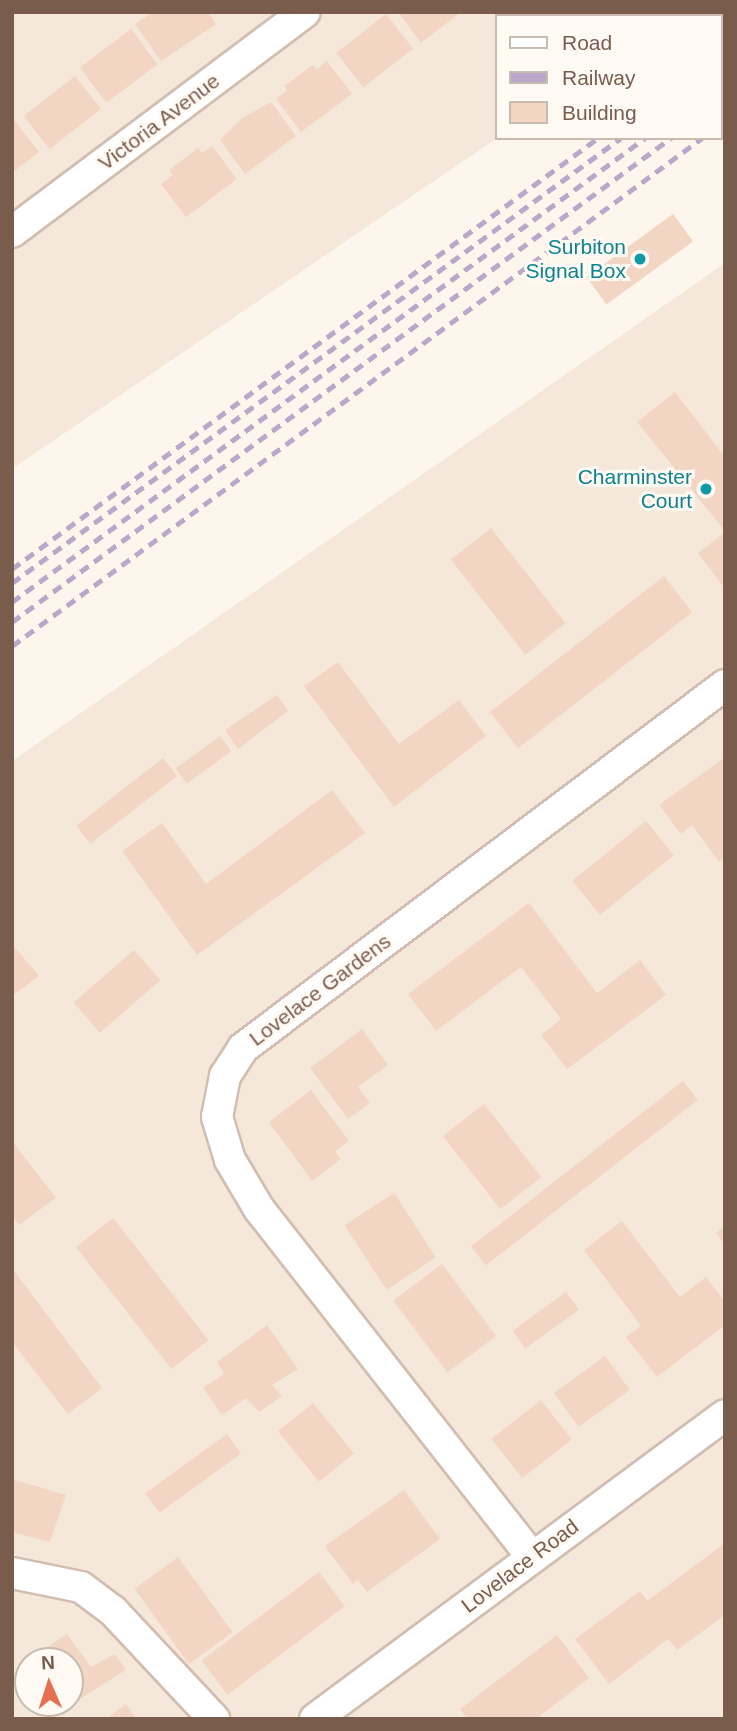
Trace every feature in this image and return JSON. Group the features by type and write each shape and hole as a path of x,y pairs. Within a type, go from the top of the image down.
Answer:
{"street":[{"name":"Victoria Avenue","path":"12,232 306,12"},
{"name":"Lovelace Gardens","path":"532,1557 259,1209 230,1160 217,1117 225,1076 243,1048 725,685"},
{"name":"Lovelace Road","path":"315,1719 725,1415"},
{"path":"12,1573 81,1587 113,1611 214,1719"}],"shaded area":[{"path":"12,12 664,12 496,14 496,139 12,469"},
{"path":"725,263 725,1719 12,1719 12,761"}],"building":[{"path":"153,12 208,12 216,24 161,61 135,24"},
{"path":"398,12 461,12 421,43"},
{"path":"386,14 413,49 363,87 336,53"},
{"path":"131,29 157,64 106,103 80,68"},
{"path":"327,61 352,94 301,132 276,99 287,90 284,86 313,65 317,69"},
{"path":"75,76 101,109 50,149 24,116"},
{"path":"271,102 296,136 245,174 220,140 242,118"},
{"path":"14,120 39,152 12,173 12,121"},
{"path":"212,146 237,179 186,217 161,184 173,175 169,170 198,148 202,153"},
{"name":"Surbiton Signal Box","path":"673,214 693,242 606,304 586,277"},
{"name":"Charminster Court","path":"675,392 725,457 725,531 637,422"},
{"path":"491,528 565,623 525,655 451,559"},
{"name":"Charminster Court","path":"725,532 725,582 722,585 698,553"},
{"path":"664,576 692,612 518,748 490,712"},
{"path":"338,662 399,744 459,700 486,736 394,807 304,686"},
{"path":"277,695 288,711 238,749 225,730"},
{"path":"220,736 231,751 187,784 176,768"},
{"path":"725,757 725,857 719,862 692,825 681,834 659,805"},
{"path":"163,758 177,776 90,844 76,826"},
{"path":"332,790 365,833 197,955 122,851 162,823 206,884"},
{"path":"646,821 674,855 600,915 572,881"},
{"path":"529,903 597,993 640,960 666,995 567,1069 541,1035 561,1019 521,967 436,1031 408,994"},
{"path":"12,944 39,976 12,996"},
{"path":"134,950 160,980 100,1033 74,1002"},
{"path":"362,1029 388,1065 358,1087 370,1103 348,1119 310,1068"},
{"path":"683,1081 698,1100 486,1266 471,1247"},
{"path":"311,1090 349,1141 335,1151 341,1159 312,1181 269,1122"},
{"path":"484,1104 541,1177 500,1209 443,1136"},
{"path":"12,1141 56,1198 19,1225 12,1216"},
{"path":"394,1193 436,1258 386,1290 345,1225"},
{"path":"113,1218 208,1340 171,1369 76,1247"},
{"path":"622,1221 680,1297 706,1277 725,1302 725,1325 657,1377 626,1337 641,1326 584,1250"},
{"path":"725,1226 725,1245 716,1233"},
{"path":"442,1264 496,1336 447,1373 393,1301"},
{"path":"12,1268 102,1388 68,1414 12,1342"},
{"path":"566,1292 579,1310 526,1349 513,1331"},
{"path":"267,1325 298,1369 272,1385 282,1396 259,1412 246,1398 222,1415 203,1388 224,1374 217,1362"},
{"path":"605,1356 630,1390 579,1427 554,1393"},
{"path":"541,1400 572,1439 522,1478 491,1439"},
{"path":"313,1403 354,1454 319,1482 278,1431"},
{"path":"227,1434 241,1453 159,1513 145,1493"},
{"path":"12,1479 66,1495 50,1542 12,1532"},
{"path":"404,1490 440,1539 367,1592 358,1580 353,1584 325,1546"},
{"path":"725,1543 725,1615 677,1650 668,1639 609,1684 575,1639 640,1591 647,1601"},
{"path":"178,1557 233,1632 189,1664 134,1589"},
{"path":"319,1572 345,1606 227,1695 202,1660"},
{"path":"67,1634 76,1647 48,1647"},
{"path":"557,1635 589,1678 536,1719 467,1719 460,1709"},
{"path":"115,1654 126,1670 84,1696 84,1657 91,1667"},
{"path":"126,1704 136,1719 106,1719"}],"railway":[{"path":"12,569 595,140"},
{"path":"12,583 618,140"},
{"path":"12,602 642,140"},
{"path":"12,622 668,140"},
{"path":"12,646 699,140"}],"place":[{"name":"Surbiton Signal Box","path":"640,259"},
{"name":"Charminster Court","path":"706,489"}]}
